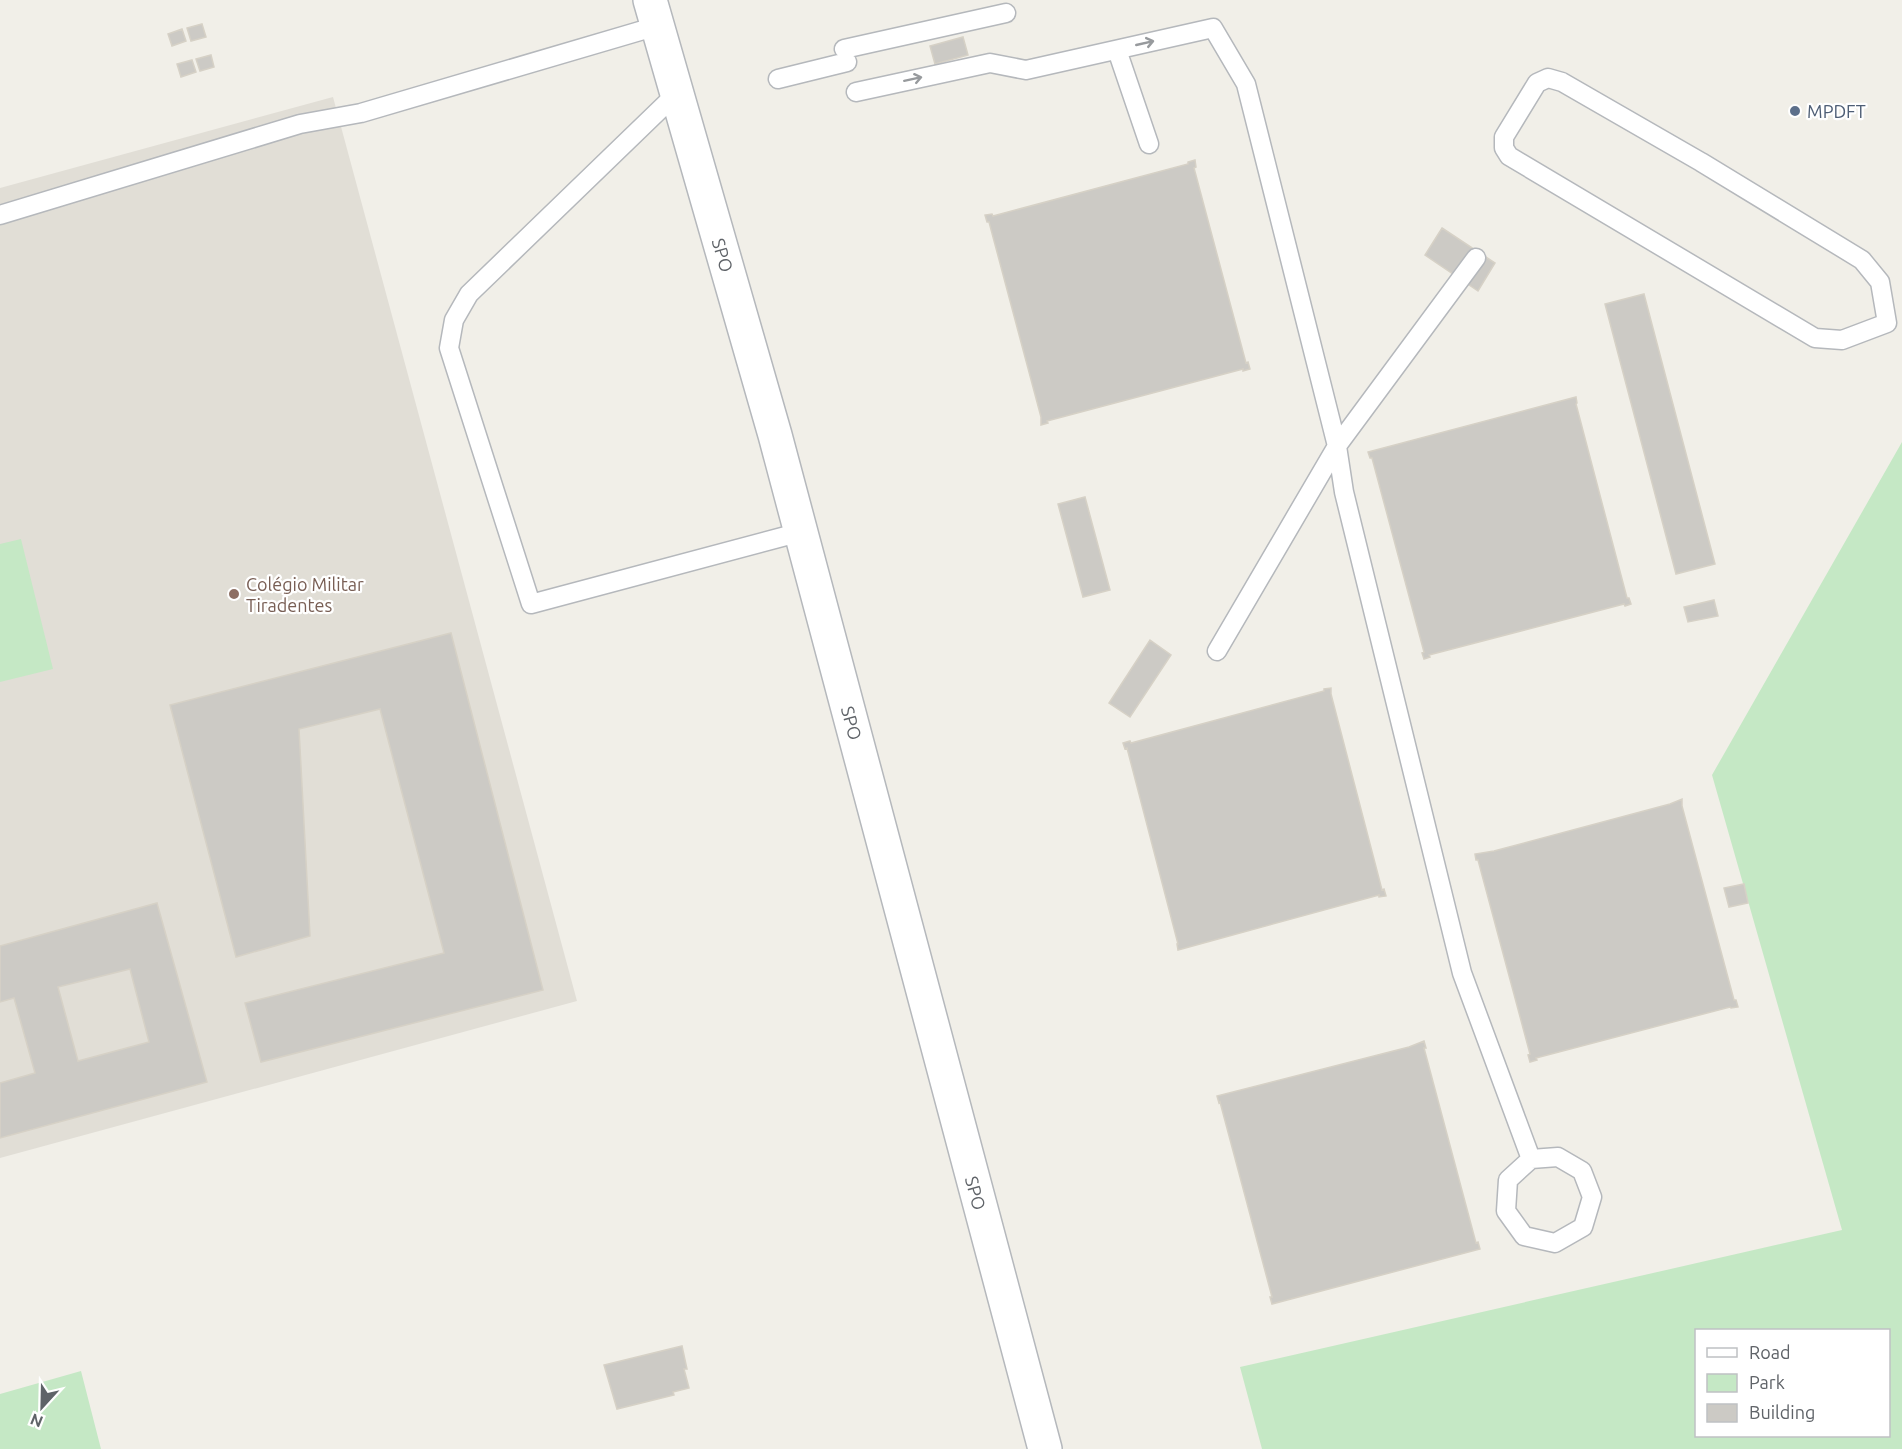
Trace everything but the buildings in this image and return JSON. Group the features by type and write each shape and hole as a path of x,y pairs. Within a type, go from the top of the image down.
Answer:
{"street":[{"name":"SPO","path":"653,13 775,435 1045,1449"}],"lane":[{"path":"0,215 300,124 361,113 653,13"},
{"path":"778,79 846,56 1006,13"},
{"path":"856,92 990,63 1026,70 1213,28 1246,84 1337,446 1344,492 1462,973 1531,1159"},
{"path":"1117,50 1149,144"},
{"path":"1548,78 1562,82 1701,162 1862,260 1880,282 1894,327 1842,340 1815,338 1509,156 1504,148 1504,137 1537,83 1548,78"},
{"path":"677,93 469,294 454,320 449,348 531,604 801,532"},
{"path":"1217,651 1337,446 1476,258"},
{"path":"1558,1157 1582,1171 1592,1197 1583,1227 1556,1243 1524,1236 1506,1211 1508,1180 1531,1159 1558,1157"}],"shaded area":[{"name":"Colégio Militar Tiradentes","path":"333,97 577,1001 0,1158 0,188"}],"green space":[{"path":"1902,442 1902,1449 1262,1449 1240,1367 1842,1230 1712,775"},
{"path":"21,539 53,669 0,682 0,544"},
{"path":"81,1371 101,1449 0,1449 0,1394"}],"place":[{"name":"MPDFT","path":"1795,111"},
{"name":"Colégio Militar Tiradentes","path":"234,594"}]}
